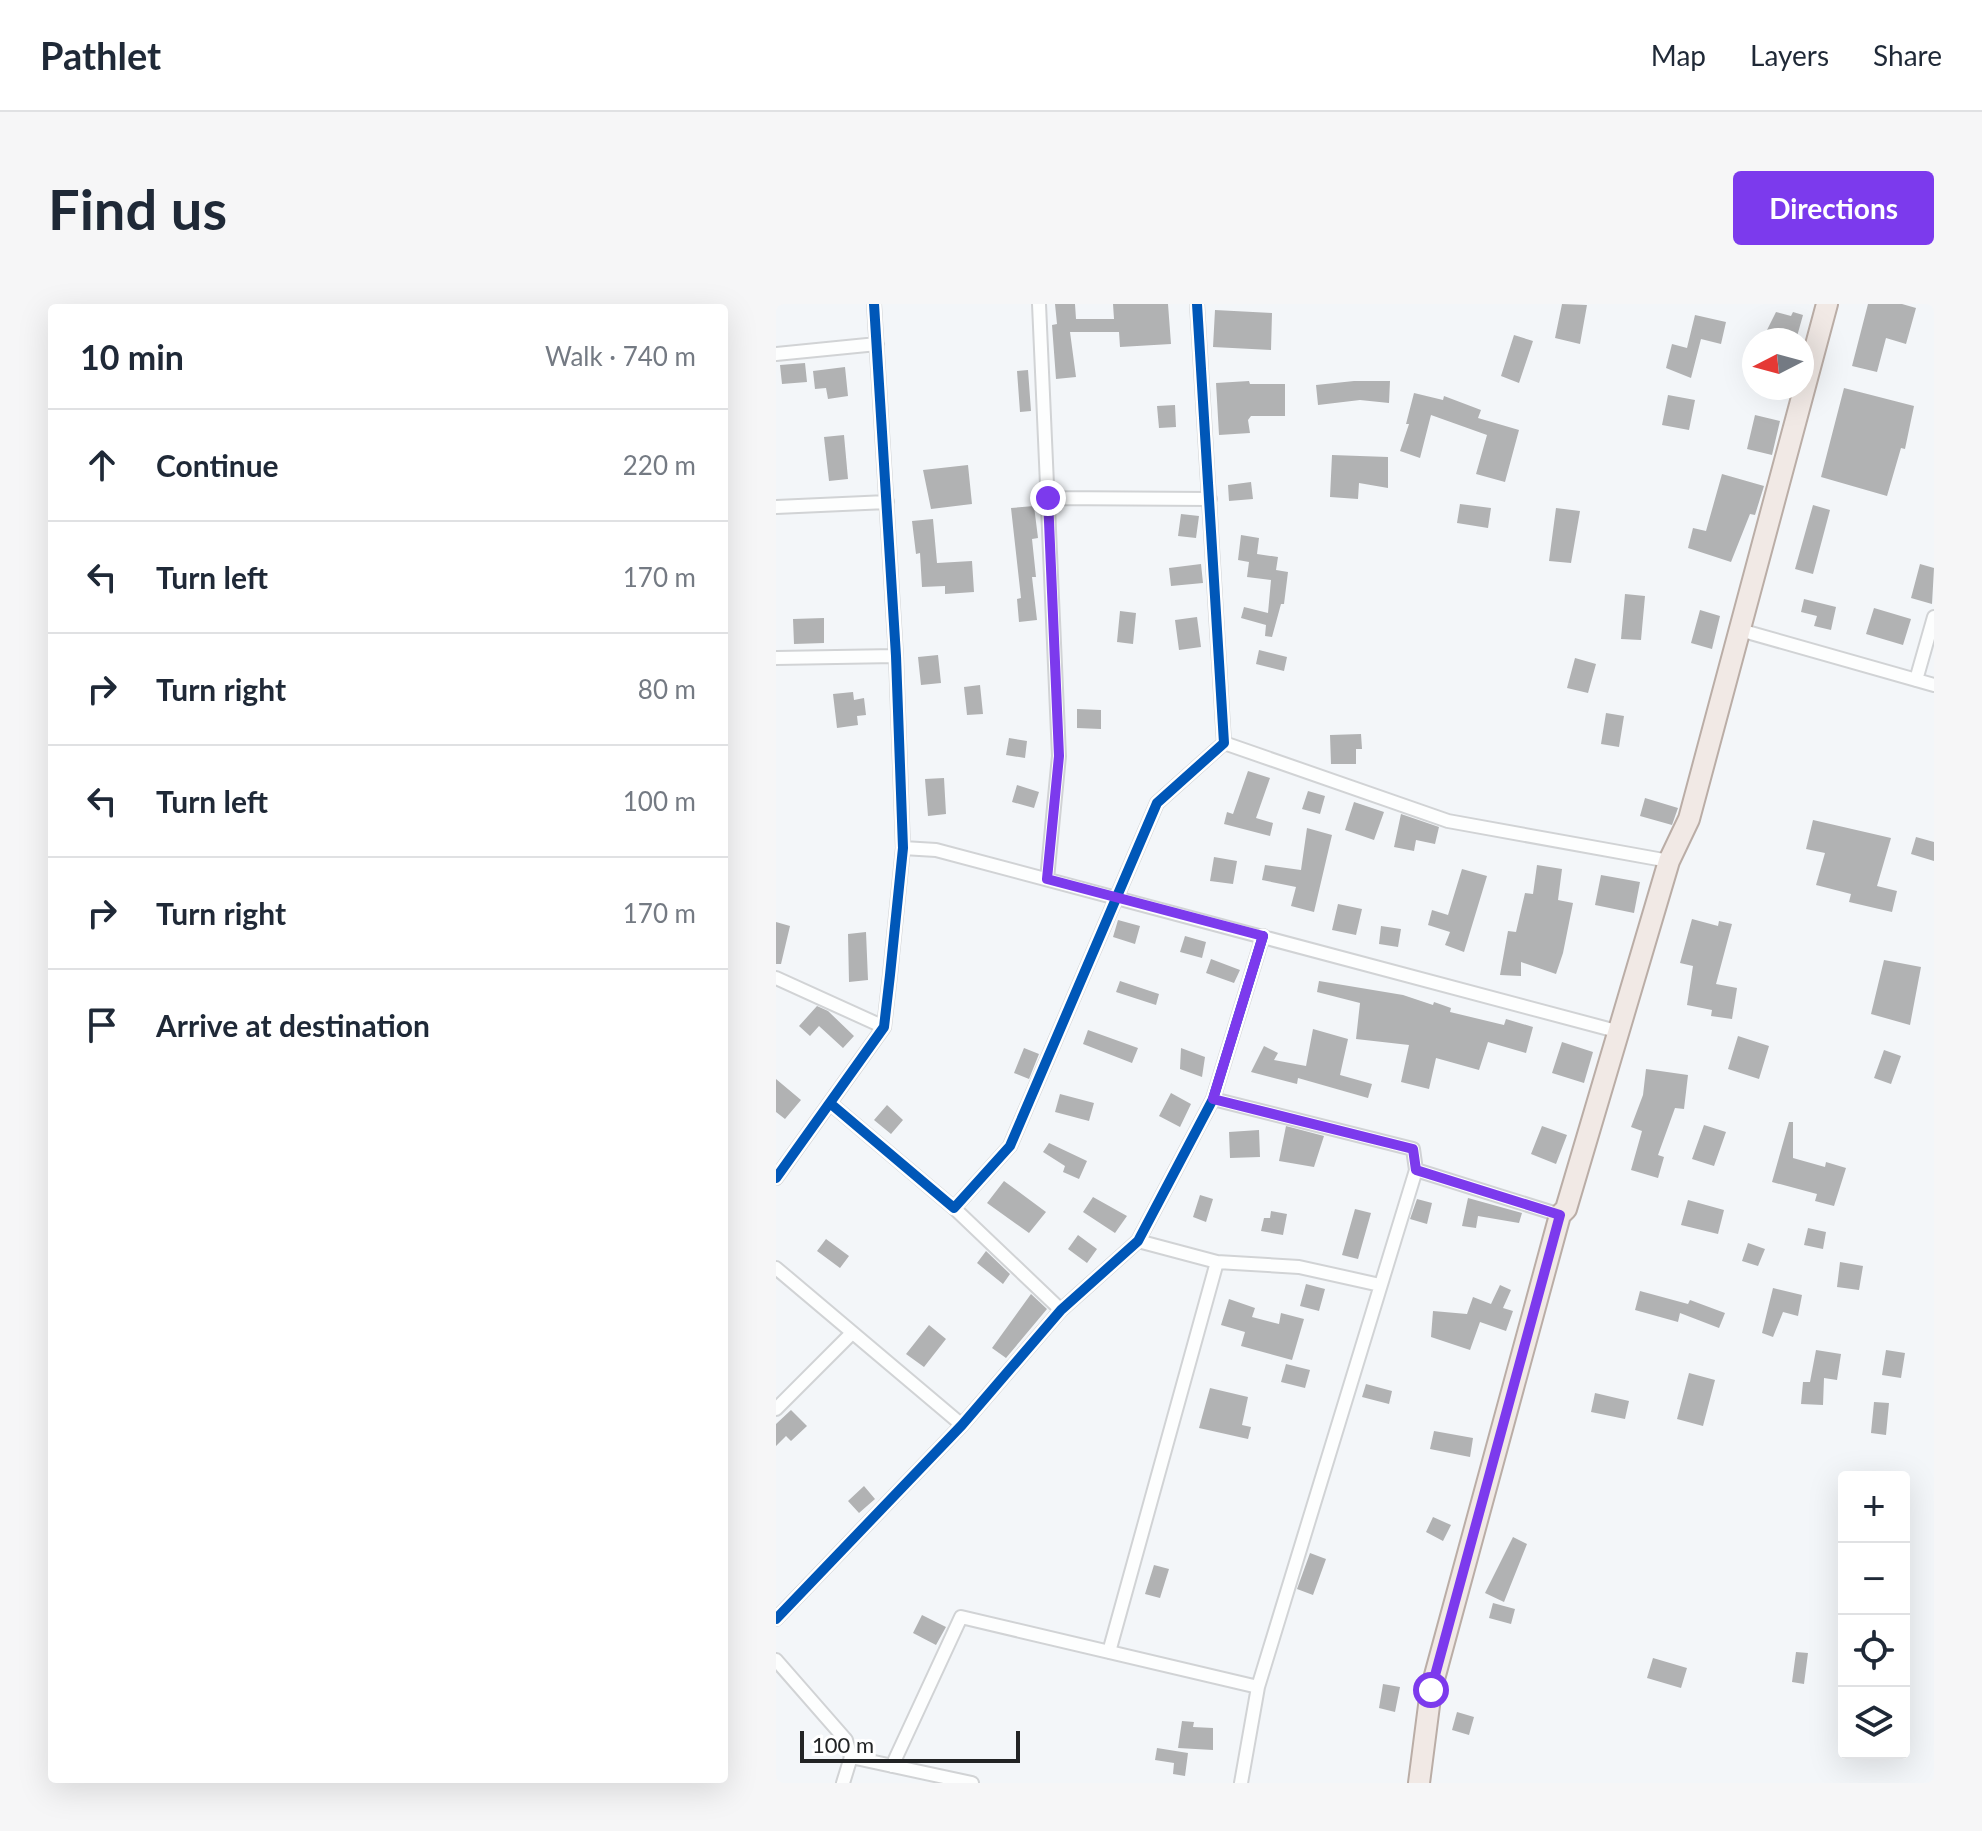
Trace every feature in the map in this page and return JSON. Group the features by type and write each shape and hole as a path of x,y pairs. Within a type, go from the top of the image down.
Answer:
{"main road":[{"path":"1419,1783 1431,1690 1560,1215 1566,1209 1669,861 1689,819 1827,304"}],"street":[{"path":"776,1178 884,1027 903,848 896,656 874,304"},
{"path":"1039,304 1059,756 1047,879"},
{"path":"1197,304 1224,743"},
{"path":"776,354 877,344"},
{"path":"1048,498 1210,499"},
{"path":"776,507 887,502"},
{"path":"1916,680 1934,617"},
{"path":"1740,630 1934,685"},
{"path":"776,658 896,656"},
{"path":"1224,743 1448,821 1669,861"},
{"path":"954,1208 1010,1146 1157,803 1224,743"},
{"path":"903,848 936,850 1620,1032"},
{"path":"776,1619 962,1425 1061,1310 1138,1241 1213,1099 1263,936"},
{"path":"776,978 884,1027"},
{"path":"1213,1099 1413,1149 1416,1170 1258,1687 1241,1783"},
{"path":"831,1104 954,1208 1061,1310"},
{"path":"1416,1170 1560,1215"},
{"path":"1138,1241 1217,1262 1299,1267 1380,1285"},
{"path":"1109,1652 1217,1262"},
{"path":"776,1268 962,1425"},
{"path":"776,1409 852,1333"},
{"path":"892,1766 961,1617 1258,1687"},
{"path":"776,1660 846,1740 851,1757 843,1783"},
{"path":"851,1757 972,1783"}],"building":[{"path":"1055,304 1075,304 1076,319 1114,319 1113,304 1168,304 1171,344 1120,347 1119,332 1070,332 1076,377 1056,379 1052,325 1057,324"},
{"path":"1562,304 1587,305 1580,344 1555,338"},
{"path":"1868,304 1902,304 1916,308 1906,344 1886,338 1877,372 1852,366"},
{"path":"1215,310 1272,313 1271,350 1213,347"},
{"path":"1776,312 1803,315 1799,328 1768,328"},
{"path":"1695,315 1726,322 1721,344 1701,339 1691,378 1666,368 1672,344 1687,348"},
{"path":"1514,335 1533,341 1519,383 1501,376"},
{"path":"805,363 807,382 782,384 780,365"},
{"path":"845,367 848,396 828,399 826,388 815,389 813,371"},
{"path":"1028,370 1031,411 1020,412 1017,371"},
{"path":"1249,381 1250,384 1285,384 1285,416 1251,416 1248,420 1250,433 1219,435 1216,383"},
{"path":"1390,381 1389,403 1360,400 1318,405 1316,385"},
{"path":"1844,388 1914,406 1905,449 1901,448 1887,496 1821,477"},
{"path":"1414,393 1443,400 1444,396 1481,410 1478,418 1519,430 1505,482 1476,474 1487,435 1431,415 1420,458 1400,451 1409,424 1406,424"},
{"path":"1668,395 1695,400 1689,430 1662,425"},
{"path":"1175,405 1176,427 1159,428 1157,406"},
{"path":"1755,415 1780,421 1772,455 1747,449"},
{"path":"844,435 848,479 829,481 824,437"},
{"path":"1332,455 1388,457 1388,488 1359,483 1358,499 1330,497"},
{"path":"968,465 972,504 931,509 923,470"},
{"path":"1722,474 1764,486 1755,515 1750,514 1731,562 1688,548 1693,528 1706,531"},
{"path":"1251,482 1253,499 1229,501 1228,485"},
{"path":"1460,504 1491,508 1488,528 1457,523"},
{"path":"1813,505 1830,510 1813,574 1795,569"},
{"path":"1034,506 1038,538 1032,539 1036,577 1032,577 1037,620 1019,622 1017,599 1021,598 1011,508"},
{"path":"1556,508 1580,511 1571,563 1549,561"},
{"path":"1181,514 1199,516 1196,538 1178,536"},
{"path":"933,519 937,563 972,561 974,592 945,594 945,586 922,587 920,553 916,554 912,521"},
{"path":"1241,535 1259,538 1257,554 1278,557 1276,570 1288,572 1284,604 1281,604 1272,637 1265,636 1266,625 1241,618 1244,607 1268,613 1271,580 1247,577 1249,562 1238,560"},
{"path":"1201,564 1203,583 1171,586 1169,568"},
{"path":"1920,564 1934,568 1932,604 1911,598"},
{"path":"1625,594 1645,596 1641,640 1621,639"},
{"path":"1804,599 1836,607 1831,630 1814,626 1817,616 1801,612"},
{"path":"1874,608 1911,619 1903,645 1866,634"},
{"path":"1700,610 1720,616 1712,649 1691,643"},
{"path":"1120,611 1136,613 1133,644 1117,642"},
{"path":"1197,617 1201,647 1179,650 1175,620"},
{"path":"824,618 824,643 794,644 793,619"},
{"path":"1259,650 1287,657 1284,671 1256,664"},
{"path":"938,655 941,683 921,685 918,657"},
{"path":"1575,658 1596,664 1588,693 1567,688"},
{"path":"980,685 983,714 967,715 964,687"},
{"path":"853,692 854,700 864,698 866,715 857,716 858,725 837,728 833,694"},
{"path":"1077,709 1101,710 1101,729 1077,728"},
{"path":"1606,713 1624,716 1619,747 1601,744"},
{"path":"1361,734 1362,749 1356,749 1356,764 1331,764 1330,735"},
{"path":"1009,738 1027,741 1025,758 1006,755"},
{"path":"1248,771 1270,778 1256,818 1273,823 1270,836 1224,824 1227,812 1233,814"},
{"path":"944,778 946,814 928,816 925,779"},
{"path":"1017,785 1039,792 1034,808 1012,802"},
{"path":"1308,791 1325,796 1320,814 1302,809"},
{"path":"1645,798 1678,808 1672,825 1640,816"},
{"path":"1354,802 1384,812 1374,840 1345,830"},
{"path":"1401,814 1439,827 1435,844 1416,840 1414,851 1394,847"},
{"path":"1813,820 1891,838 1877,886 1897,891 1892,912 1849,902 1851,894 1816,885 1825,853 1806,849"},
{"path":"1307,828 1332,835 1314,912 1291,906 1296,887 1262,880 1265,865 1301,870"},
{"path":"1916,837 1934,842 1934,861 1911,854"},
{"path":"1214,857 1237,861 1233,884 1210,881"},
{"path":"1537,865 1562,869 1558,900 1573,903 1556,974 1521,962 1521,976 1500,975 1508,931 1516,932 1525,893 1533,894"},
{"path":"1462,869 1487,876 1464,952 1445,945 1450,932 1428,925 1432,910 1448,915"},
{"path":"1601,875 1640,882 1634,913 1595,905"},
{"path":"1338,904 1362,909 1356,935 1332,930"},
{"path":"1692,919 1718,926 1719,921 1732,924 1716,984 1737,988 1732,1019 1711,1016 1712,1010 1687,1005 1693,966 1680,963"},
{"path":"1118,920 1140,926 1135,944 1113,937"},
{"path":"776,922 790,926 781,964 776,964"},
{"path":"1381,926 1401,929 1398,947 1379,944"},
{"path":"866,932 868,980 849,982 848,934"},
{"path":"1185,936 1206,942 1202,958 1180,952"},
{"path":"1211,959 1240,970 1234,983 1206,973"},
{"path":"1884,960 1921,967 1910,1025 1871,1014"},
{"path":"1120,981 1159,994 1156,1005 1116,992"},
{"path":"1319,981 1403,995 1433,1005 1434,1002 1451,1008 1450,1012 1504,1025 1506,1019 1533,1027 1526,1053 1488,1042 1479,1070 1436,1058 1429,1089 1401,1082 1409,1045 1356,1039 1360,1003 1317,992"},
{"path":"817,1006 828,1011 854,1036 843,1048 819,1026 810,1036 799,1026"},
{"path":"1313,1029 1348,1039 1340,1075 1372,1084 1368,1098 1298,1078 1297,1084 1251,1072 1264,1046 1278,1053 1274,1060 1306,1066"},
{"path":"1088,1030 1138,1048 1132,1063 1083,1044"},
{"path":"1738,1036 1769,1046 1759,1079 1728,1069"},
{"path":"1562,1042 1593,1052 1584,1083 1552,1073"},
{"path":"1024,1048 1039,1054 1029,1079 1014,1073"},
{"path":"1181,1048 1205,1057 1202,1077 1180,1069"},
{"path":"1884,1050 1901,1056 1891,1084 1874,1078"},
{"path":"1646,1069 1688,1075 1684,1109 1675,1108 1658,1155 1664,1157 1658,1178 1631,1170 1642,1131 1631,1127 1643,1095"},
{"path":"776,1079 801,1100 785,1119 776,1112"},
{"path":"1171,1093 1191,1104 1180,1127 1159,1116"},
{"path":"1060,1094 1094,1103 1089,1121 1055,1112"},
{"path":"887,1105 903,1120 891,1134 874,1120"},
{"path":"1789,1122 1793,1122 1793,1158 1825,1167 1826,1162 1846,1168 1834,1206 1815,1201 1817,1194 1772,1182"},
{"path":"1704,1125 1726,1132 1714,1166 1692,1159"},
{"path":"1286,1126 1324,1136 1314,1167 1279,1161"},
{"path":"1542,1126 1567,1135 1556,1164 1531,1154"},
{"path":"1259,1130 1260,1157 1230,1158 1229,1132"},
{"path":"1049,1143 1087,1161 1079,1179 1063,1172 1065,1166 1043,1152"},
{"path":"1004,1181 1046,1212 1029,1233 987,1203"},
{"path":"1200,1195 1213,1199 1206,1222 1193,1217"},
{"path":"1093,1197 1127,1216 1115,1233 1083,1212"},
{"path":"1468,1198 1522,1213 1519,1223 1478,1216 1476,1228 1462,1226"},
{"path":"1417,1199 1432,1203 1427,1224 1410,1219"},
{"path":"1688,1200 1724,1210 1718,1234 1681,1225"},
{"path":"1355,1209 1371,1213 1358,1259 1342,1255"},
{"path":"1271,1211 1287,1214 1283,1235 1261,1231 1264,1218 1270,1218"},
{"path":"1808,1228 1826,1232 1823,1249 1804,1245"},
{"path":"1078,1235 1097,1249 1087,1263 1068,1249"},
{"path":"826,1239 849,1256 840,1268 817,1251"},
{"path":"1748,1243 1765,1249 1758,1266 1742,1261"},
{"path":"986,1251 1010,1274 1003,1284 977,1263"},
{"path":"1840,1262 1863,1266 1859,1290 1837,1287"},
{"path":"1306,1284 1325,1289 1319,1311 1300,1306"},
{"path":"1500,1285 1511,1290 1503,1308 1513,1311 1506,1331 1480,1322 1470,1350 1431,1337 1433,1311 1467,1314 1473,1297 1491,1304"},
{"path":"1773,1288 1802,1295 1798,1316 1783,1312 1773,1337 1762,1333"},
{"path":"1640,1291 1688,1304 1690,1300 1725,1313 1719,1328 1680,1313 1678,1322 1635,1310"},
{"path":"1031,1294 1047,1309 1006,1358 992,1348"},
{"path":"1229,1299 1255,1308 1252,1317 1279,1324 1281,1313 1304,1319 1292,1360 1241,1346 1245,1332 1221,1325"},
{"path":"929,1325 946,1339 924,1367 906,1354"},
{"path":"1816,1350 1841,1354 1837,1380 1824,1378 1823,1405 1801,1404 1803,1382 1810,1382"},
{"path":"1886,1350 1905,1353 1901,1378 1882,1375"},
{"path":"1286,1364 1310,1370 1305,1388 1281,1382"},
{"path":"1689,1373 1715,1380 1703,1426 1677,1419"},
{"path":"1366,1384 1392,1391 1389,1404 1362,1397"},
{"path":"1210,1388 1248,1397 1242,1425 1251,1427 1248,1439 1199,1428"},
{"path":"1595,1393 1629,1401 1625,1419 1591,1412"},
{"path":"1874,1402 1889,1403 1886,1435 1871,1433"},
{"path":"791,1410 807,1426 791,1441 786,1436 776,1446 776,1424"},
{"path":"1434,1431 1473,1438 1470,1457 1430,1449"},
{"path":"864,1486 875,1499 859,1513 848,1501"},
{"path":"1433,1517 1451,1525 1443,1541 1426,1532"},
{"path":"1513,1537 1527,1544 1504,1602 1485,1593"},
{"path":"1310,1553 1326,1559 1313,1595 1297,1589"},
{"path":"1154,1565 1169,1569 1160,1598 1145,1594"},
{"path":"1493,1603 1515,1609 1511,1624 1489,1618"},
{"path":"922,1615 946,1627 936,1645 913,1633"},
{"path":"1796,1652 1808,1653 1804,1684 1792,1682"},
{"path":"1653,1658 1687,1668 1681,1688 1647,1678"},
{"path":"1383,1684 1400,1687 1395,1712 1379,1708"},
{"path":"1457,1712 1474,1717 1469,1735 1452,1730"},
{"path":"1182,1721 1194,1722 1193,1727 1213,1728 1213,1750 1178,1748"},
{"path":"1157,1748 1188,1753 1185,1776 1173,1774 1174,1763 1155,1760"}],"cycle path":[{"path":"776,1178 884,1027 890,975 903,848 896,656 874,304"},
{"path":"831,1104 954,1208 1010,1146 1157,803 1224,743 1197,304"},
{"path":"776,1619 962,1425 1061,1310 1138,1241 1213,1099 1263,936"}],"route":[{"path":"1048,498 1059,756 1047,879 1263,936 1213,1099 1413,1149 1416,1170 1560,1215 1494,1448 1431,1690"}]}
